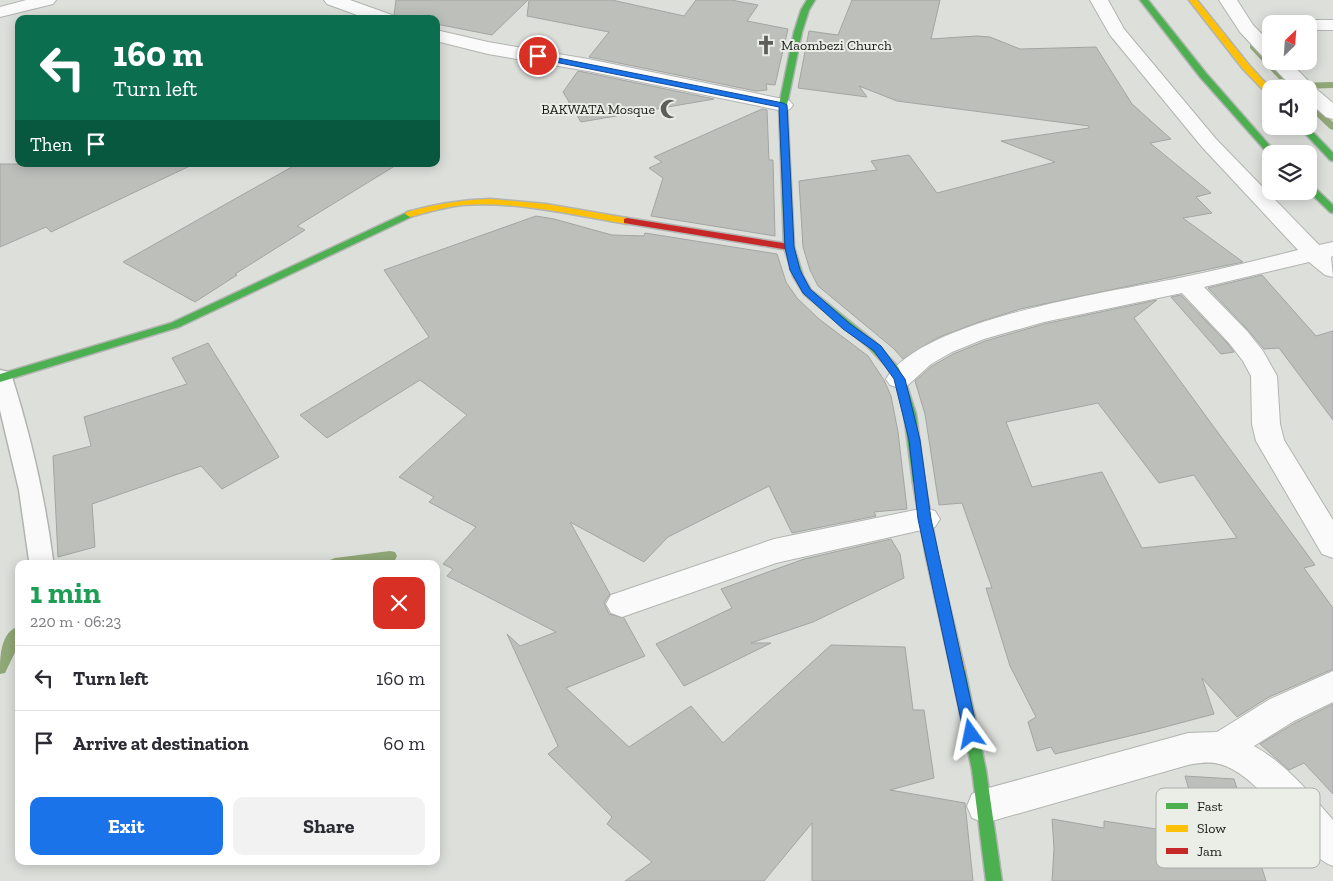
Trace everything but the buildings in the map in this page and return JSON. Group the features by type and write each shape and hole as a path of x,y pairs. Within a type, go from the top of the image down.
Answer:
{"street":[{"path":"0,12 46,0"},
{"path":"333,0 375,15"},
{"path":"811,0 805,10 798,32 783,105 789,247 795,270 806,291 877,349 900,379 915,440 924,519 952,638 985,806 994,881"},
{"path":"1099,0 1116,31 1209,143 1324,251 1333,270"},
{"path":"1144,0 1203,75 1265,145"},
{"path":"1193,0 1262,84"},
{"path":"1228,0 1246,28 1262,45"},
{"path":"1318,25 1333,25"},
{"path":"1216,29 1262,27"},
{"path":"440,36 488,48 588,65 783,105"},
{"path":"1287,70 1296,80"},
{"path":"1317,99 1333,113"},
{"path":"1311,135 1333,158"},
{"path":"1317,195 1333,210"},
{"path":"1,377 174,325 412,213 456,202 515,203 789,247"},
{"path":"900,379 922,358 942,346 975,333 1042,314 1187,284 1324,251"},
{"path":"1187,284 1238,337 1254,357 1264,376 1266,424 1270,441 1333,546"},
{"path":"622,604 774,551 924,519"},
{"path":"1221,748 1282,710 1333,686"},
{"path":"985,806 1188,749 1203,747 1221,748 1253,764 1280,788"},
{"path":"1320,833 1333,848"}],"lane":[{"path":"1,377 16,422 35,508 41,560"}],"waterway":[{"path":"1253,46 1282,77"},
{"path":"1317,85 1333,85"},
{"path":"1317,112 1333,127"},
{"path":"362,560 390,556"},
{"path":"0,668 15,636"}],"traffic: fast":[{"path":"811,0 805,10 798,32 783,105 789,247 798,276 807,292 871,344 893,367 900,380 910,414 919,483"},
{"path":"1144,0 1203,75 1265,145"},
{"path":"1311,135 1333,158"},
{"path":"1317,195 1333,210"},
{"path":"0,378 175,325 410,214"},
{"path":"958,670 979,770 994,881"}],"traffic: slow":[{"path":"1193,0 1246,67 1262,84"},
{"path":"410,214 436,206 490,202 546,207 627,221"},
{"path":"919,483 932,557 958,670"}],"traffic: jam":[{"path":"627,221 789,247"}],"place":[{"name":"Maombezi Church","path":"766,45"},
{"name":"BAKWATA Mosque","path":"670,109"}],"route":[{"path":"538,56 783,105 789,247 795,270 806,291 877,349 900,379 915,440 924,519 952,638 971,734"}]}
